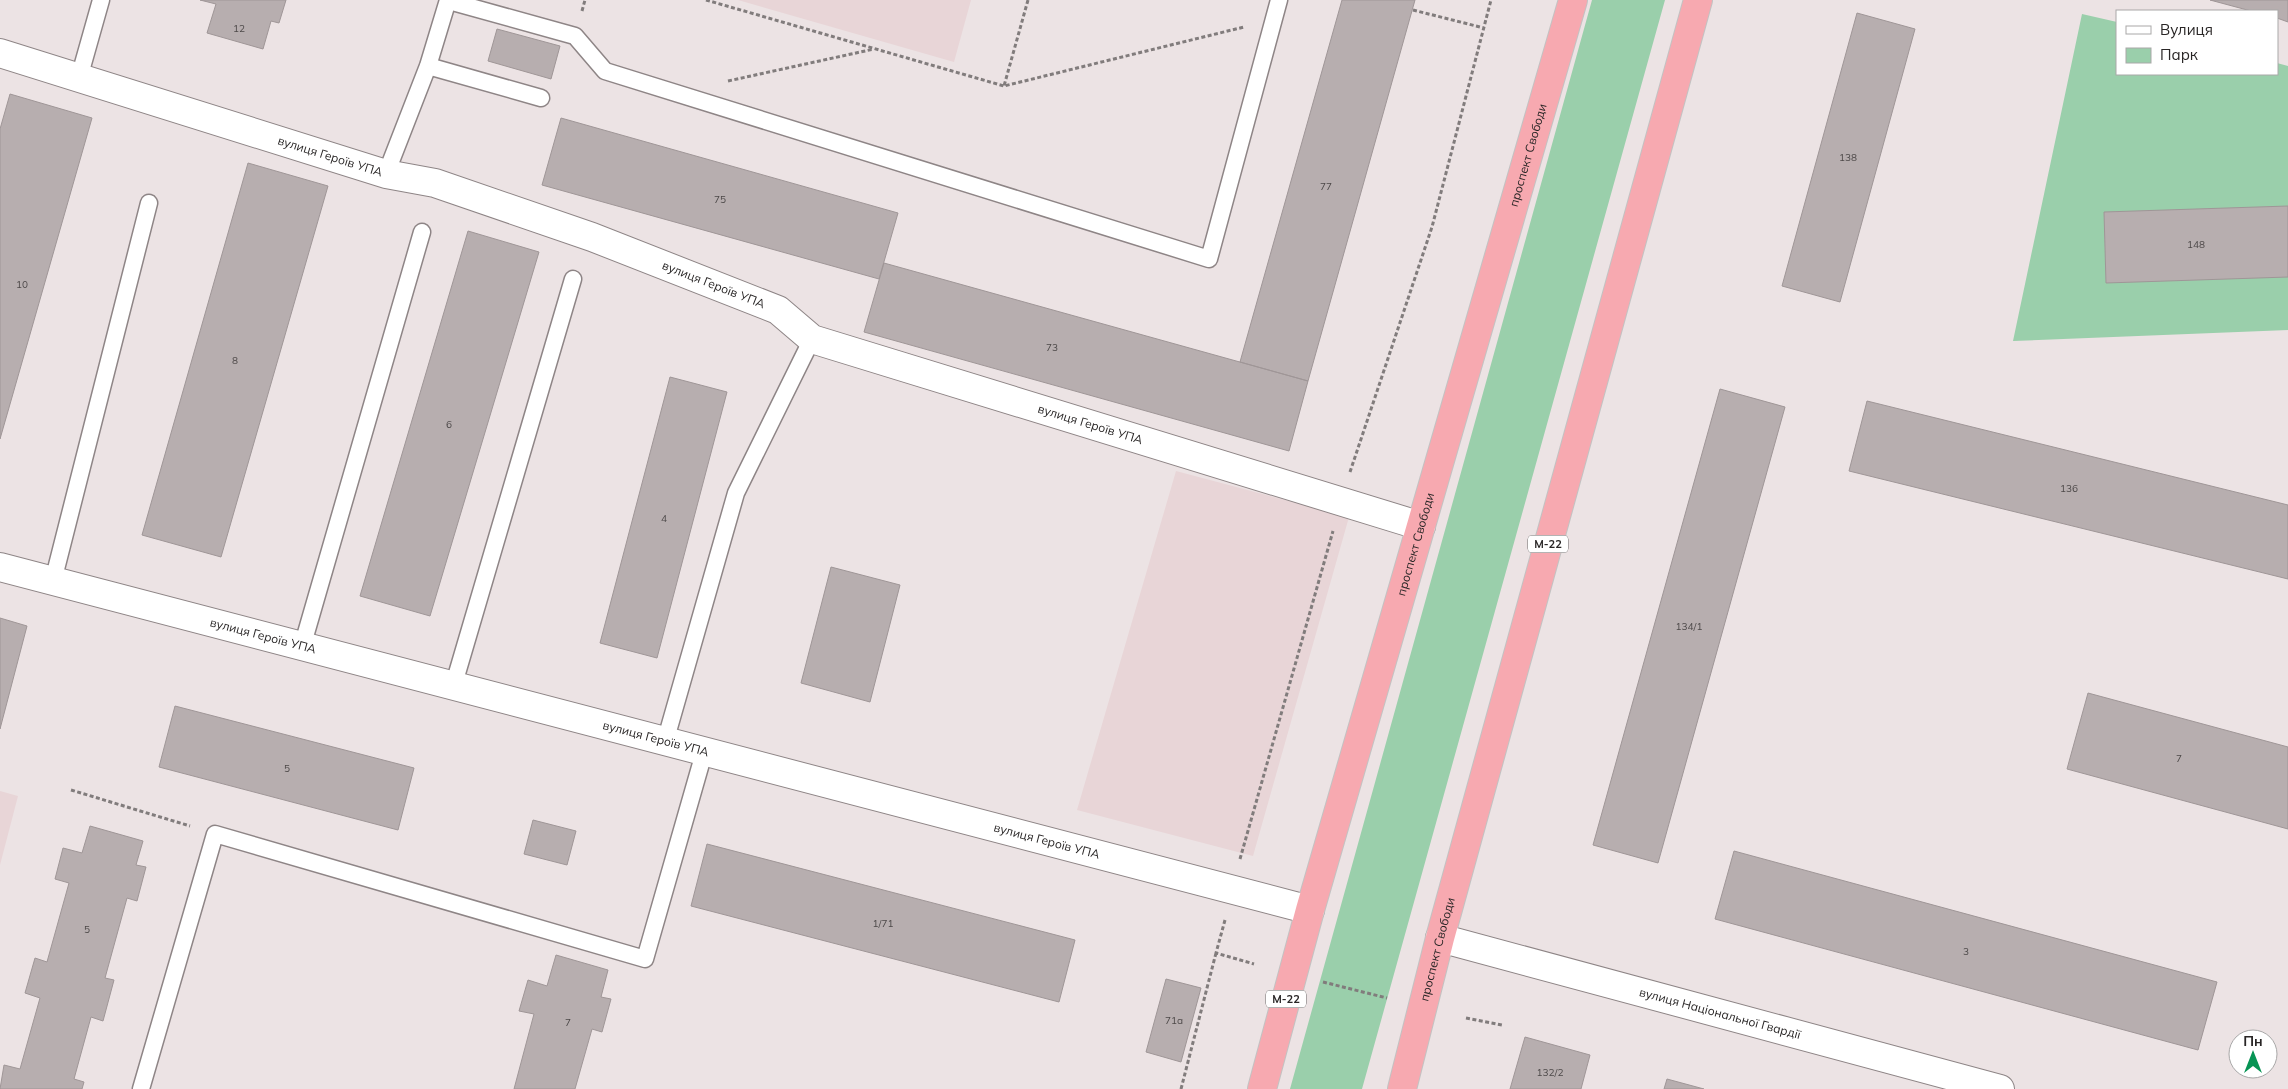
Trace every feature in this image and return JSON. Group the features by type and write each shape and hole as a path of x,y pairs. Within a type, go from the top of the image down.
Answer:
{"highway":[{"name":"проспект Свободи","path":"1262,1089 1310,910 1573,0"},
{"name":"проспект Свободи","path":"1402,1089 1440,938 1698,0"}],"street":[{"name":"вулиця Героїв УПА","path":"0,53 386,174 435,183 592,237 778,310 812,339 1421,526"},
{"name":"вулиця Героїв УПА","path":"0,567 302,648 1310,910"},
{"name":"вулиця Національної Гвардії","path":"1440,938 2000,1089"}],"lane":[{"path":"80,78 102,0"},
{"path":"386,174 428,66 449,0 575,36 605,71 1209,259 1279,0"},
{"path":"428,66 541,98"},
{"path":"53,581 149,204"},
{"path":"302,648 422,232"},
{"path":"453,687 573,279"},
{"path":"665,742 736,493 812,339"},
{"path":"141,1089 215,834 645,959 704,753"}],"path":[{"path":"706,0 1004,86 1273,20"},
{"path":"1004,86 1028,0"},
{"path":"1232,891 1341,500 1432,227 1491,0"},
{"path":"1413,10 1484,28"},
{"path":"724,82 874,49"},
{"path":"71,790 215,834"},
{"path":"1180,1089 1216,953"},
{"path":"1320,981 1387,998"},
{"path":"1466,1018 1502,1025"}],"shaded area":[{"path":"738,0 971,0 954,62"},
{"path":"1176,471 1349,517 1253,856 1077,810"},
{"path":"0,791 18,796 0,865"}],"green space":[{"path":"1592,0 1665,0 1362,1089 1290,1089"},
{"path":"2082,14 2116,22 2116,75 2278,75 2278,63 2288,66 2288,330 2013,341"}],"building":[{"path":"200,0 286,0 279,23 271,21 263,49 207,33 216,4"},
{"path":"1342,0 1415,0 1308,381 1240,362"},
{"path":"2210,0 2288,0 2288,22 2278,18 2278,10 2247,10"},
{"path":"1857,13 1915,29 1840,302 1782,286"},
{"path":"497,29 560,46 551,79 488,61"},
{"path":"10,94 92,118 0,439 0,129"},
{"path":"561,118 898,213 879,279 542,185"},
{"path":"248,163 328,186 221,557 142,535"},
{"path":"2288,206 2288,277 2106,283 2104,212"},
{"path":"468,231 539,252 430,616 360,596"},
{"path":"884,263 1308,381 1289,451 864,332"},
{"path":"670,377 727,392 657,658 600,643"},
{"path":"1720,389 1785,407 1658,863 1593,845"},
{"path":"1867,401 2288,505 2288,579 1849,471"},
{"path":"831,567 900,585 870,702 801,683"},
{"path":"0,618 27,626 0,729"},
{"path":"2088,693 2288,747 2288,829 2067,769"},
{"path":"175,706 414,768 398,830 159,767"},
{"path":"533,820 576,831 567,865 524,854"},
{"path":"90,826 143,841 136,865 146,867 137,901 127,898 105,978 114,980 103,1021 91,1017 74,1079 84,1082 82,1089 0,1089 4,1065 20,1069 40,998 25,993 35,958 47,962 69,883 55,879 63,848 82,853"},
{"path":"707,844 1075,940 1059,1002 691,906"},
{"path":"1734,851 2217,982 2198,1050 1715,919"},
{"path":"556,955 608,970 601,997 611,999 602,1032 592,1029 575,1089 514,1089 534,1014 519,1011 528,980 547,986"},
{"path":"1166,979 1201,988 1181,1062 1146,1052"},
{"path":"1525,1037 1590,1055 1581,1089 1510,1089"},
{"path":"1667,1079 1704,1089 1664,1089"}]}
